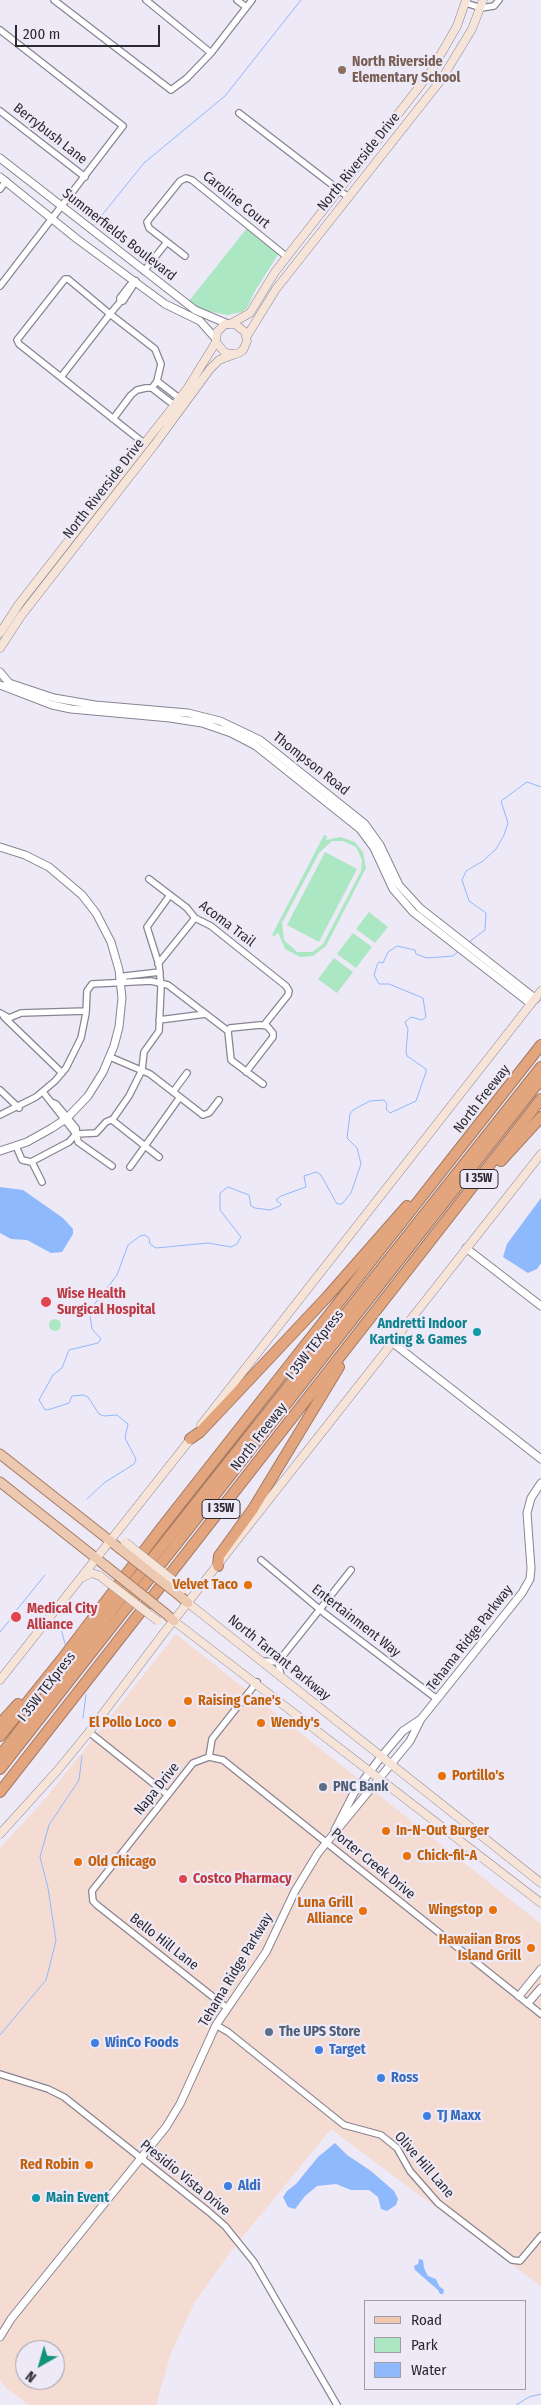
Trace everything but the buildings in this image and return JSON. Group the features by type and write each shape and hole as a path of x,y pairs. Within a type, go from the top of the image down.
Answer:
{"highway":[{"name":"North Freeway","path":"0,1736 62,1660 159,1531 541,1045"},
{"name":"I 35W TEXpress","path":"1,1753 124,1594 541,1067"},
{"name":"I 35W TEXpress","path":"0,1769 541,1079"},
{"name":"North Freeway","path":"0,1792 541,1099"},
{"path":"416,1260 425,1255 470,1197 541,1117"},
{"path":"190,1439 200,1432 327,1297 397,1218 465,1136 474,1131"},
{"path":"218,1566 219,1556 253,1509 300,1428 346,1356 384,1307 388,1295"},
{"path":"0,1724 51,1667 62,1660"},
{"path":"0,1798 47,1738 53,1724"},
{"path":"0,1776 19,1753 21,1743"}],"main road":[{"name":"North Riverside Drive","path":"0,648 83,529 177,402 216,341 221,327 250,313 287,257 430,73 457,26 466,2"},
{"name":"North Riverside Drive","path":"0,633 14,611 165,431 210,369 219,360 243,350 247,336 276,290 441,80 472,29 482,4"},
{"path":"229,324 243,328 247,336"},
{"path":"216,341 221,351 235,354"},
{"name":"North Freeway","path":"0,1680 541,991"},
{"path":"0,1834 57,1771 89,1732 163,1634 541,1154"},
{"name":"North Tarrant Parkway","path":"0,1454 110,1542 122,1545 182,1592 188,1603 541,1884"},
{"path":"0,1482 174,1621 257,1682 541,1903"},
{"path":"119,1530 122,1545"},
{"path":"76,1582 92,1573 100,1576 158,1622 163,1634"},
{"path":"182,1592 197,1591"}],"street":[{"path":"54,0 171,90 187,78 210,53 252,0"},
{"path":"146,0 210,53"},
{"path":"237,0 246,7"},
{"path":"466,2 494,6 499,0"},
{"path":"0,30 123,126 0,286"},
{"name":"Berrybush Lane","path":"0,111 84,177"},
{"path":"239,113 348,197"},
{"name":"Summerfields Boulevard","path":"0,158 195,310 229,324"},
{"name":"Caroline Court","path":"186,256 149,228 147,222 180,181 189,178 287,257"},
{"path":"0,189 3,179"},
{"name":"Summerfields Boulevard","path":"3,179 165,304 200,321 216,341"},
{"path":"61,377 120,302 120,298 130,285 136,281 167,242"},
{"path":"145,444 18,344 19,337 61,283 68,279 155,349 161,364 157,381 152,388"},
{"path":"157,381 177,402"},
{"path":"113,419 137,390 152,388 177,402"},
{"name":"Thompson Road","path":"0,672 9,682 53,701"},
{"name":"Thompson Road","path":"0,685 95,712 180,715 225,730 265,748 335,803 354,822 367,837 392,881 413,912 435,924 534,1001"},
{"path":"0,847 25,855 48,867 82,895 107,932 117,960 120,981 120,1018 110,1057 93,1088 65,1119 36,1138 0,1150"},
{"name":"Acoma Trail","path":"149,879 187,908 195,918 211,926 286,986 289,991 264,1025"},
{"path":"16,1146 23,1161 32,1162 68,1142 76,1134 95,1133 106,1122 112,1120 129,1096 142,1070 144,1052 158,1031 160,972 147,928 170,895"},
{"path":"158,964 195,918"},
{"path":"0,1115 18,1108 43,1092 62,1073 78,1045 86,1011 87,991 90,986 120,981 125,976 160,972"},
{"path":"146,973 147,982"},
{"path":"120,981 126,984 161,983 179,992 228,1031 231,1060 262,1084"},
{"path":"1,1014 9,1018 21,1013 86,1011"},
{"path":"1,1014 62,1073"},
{"path":"159,1020 206,1014"},
{"path":"228,1031 230,1028 264,1025 271,1030 273,1037 246,1072"},
{"path":"110,1057 150,1074 203,1115 209,1113 219,1100"},
{"path":"173,1092 187,1073"},
{"path":"0,1090 18,1108"},
{"path":"43,1092 51,1102 56,1104 65,1119 76,1128 76,1134 80,1143 112,1166"},
{"path":"130,1167 180,1097"},
{"path":"112,1120 159,1157"},
{"path":"32,1162 42,1182"},
{"path":"466,1248 541,1306"},
{"path":"393,1343 541,1458"},
{"name":"Tehama Ridge Parkway","path":"0,2337 11,2319 166,2127 180,2104 216,2025 258,1964 294,1891 326,1842 346,1821 410,1741 421,1719 522,1593 530,1579 531,1568 527,1513 531,1498 541,1483"},
{"name":"Entertainment Way","path":"261,1560 319,1609 437,1699"},
{"path":"531,1568 541,1567"},
{"path":"281,1676 278,1662 351,1570"},
{"path":"262,1661 278,1662"},
{"path":"209,1757 212,1739 257,1682"},
{"name":"Tehama Ridge Parkway","path":"334,1832 349,1800 370,1771 403,1731 421,1719"},
{"path":"89,1732 168,1795"},
{"name":"Napa Drive","path":"92,1891 193,1764 209,1757"},
{"name":"Porter Creek Drive","path":"209,1757 223,1760 541,2014"},
{"name":"Bello Hill Lane","path":"92,1891 93,1901 97,1905 227,2008"},
{"path":"519,1996 541,1969"},
{"path":"528,2004 541,1988"},
{"name":"Olive Hill Lane","path":"216,2025 344,2124 381,2135 397,2148 410,2171 438,2203 512,2260 520,2262 541,2236"},
{"name":"Presidio Vista Drive","path":"1,2074 48,2089 64,2097 210,2212 254,2262 337,2405"}],"shaded area":[{"path":"176,1634 541,1924 541,2286 331,2129 232,2250 195,2302 171,2353 156,2405 29,2405 6,2388 0,2380 0,1848 45,1799"}],"green space":[{"path":"247,228 279,253 255,291 247,308 242,312 227,315 199,309 189,301"},
{"path":"324,835 327,836 326,840 340,837 355,842 363,852 366,868 326,946 313,956 300,957 285,949 278,932 275,936 272,935","holes":["332,841 343,841 356,847 362,860 361,871 323,944 312,952 297,952 284,940 282,923 319,853"]},
{"path":"325,852 357,869 319,942 287,925"},
{"path":"369,912 388,927 375,943 356,929"},
{"path":"353,933 372,947 356,968 337,954"},
{"path":"334,958 353,972 337,993 318,979"},
{"path":"53,1319 57,1319 61,1325 57,1331 53,1331 49,1327 49,1323"}],"water":[{"path":"0,1187 23,1190 63,1218 73,1229 73,1234 62,1252 51,1253 27,1240 11,1239 0,1233"},
{"path":"541,1198 541,1263 537,1269 528,1273 503,1257 507,1244"},
{"path":"335,2143 347,2155 371,2171 394,2191 398,2199 396,2205 387,2211 381,2209 378,2197 369,2190 351,2190 336,2184 317,2186 305,2196 295,2209 288,2207 283,2197 287,2191 296,2184 318,2157"},
{"path":"419,2259 423,2260 428,2276 436,2279 439,2286 444,2290 443,2294 440,2294 438,2290 415,2270 414,2266 418,2264"}],"waterway":[{"path":"94,225 144,163 225,96 301,0"},
{"path":"469,942 485,930 486,913 469,901 462,880 466,871 483,861 496,849 504,835 508,823 501,801 527,782 541,787"},
{"path":"87,1499 104,1483 134,1464 136,1459 125,1438 128,1424 117,1415 104,1416 99,1414 88,1397 83,1395 72,1396 69,1403 45,1410 39,1400 53,1375 62,1368 69,1350 98,1343 101,1339 92,1329 90,1315 93,1306 117,1275 128,1245 140,1236 145,1235 149,1238 150,1244 156,1248 208,1243 231,1247 237,1244 241,1237 220,1210 220,1193 228,1187 249,1195 251,1206 270,1210 280,1206 281,1204 276,1200 281,1196 306,1187 304,1176 316,1172 321,1175 337,1204 342,1204 351,1193 361,1164 357,1148 347,1138 350,1114 353,1110 370,1101 384,1100 387,1104 386,1109 390,1113 416,1101 426,1072 426,1069 407,1056 406,1051 408,1029 405,1022 411,1017 422,1020 426,1017 423,998 389,984 379,984 374,975 377,965 379,962 383,963 388,952 397,946 415,950 416,954 427,958 453,956 459,951"},
{"path":"15,1612 45,1575"},
{"path":"0,1632 9,1621"},
{"path":"60,1625 65,1644"},
{"path":"83,1718 86,1695"},
{"path":"0,2035 46,1980 56,1941 48,1888 40,1857 49,1825 79,1780 82,1756"},
{"path":"516,2405 529,2397 541,2394"}],"place":[{"name":"North Riverside Elementary School","path":"342,70"},
{"name":"Wise Health Surgical Hospital","path":"46,1302"},
{"name":"Andretti Indoor Karting & Games","path":"477,1332"},
{"name":"Velvet Taco","path":"248,1585"},
{"name":"Medical City Alliance","path":"16,1617"},
{"name":"Raising Cane's","path":"188,1701"},
{"name":"El Pollo Loco","path":"172,1723"},
{"name":"Wendy's","path":"261,1723"},
{"name":"Portillo's","path":"442,1776"},
{"name":"PNC Bank","path":"323,1787"},
{"name":"In-N-Out Burger","path":"386,1831"},
{"name":"Chick-fil-A","path":"407,1856"},
{"name":"Old Chicago","path":"78,1862"},
{"name":"Costco Pharmacy","path":"183,1879"},
{"name":"Wingstop","path":"493,1910"},
{"name":"Luna Grill Alliance","path":"363,1911"},
{"name":"Hawaiian Bros Island Grill","path":"531,1948"},
{"name":"The UPS Store","path":"269,2032"},
{"name":"WinCo Foods","path":"95,2043"},
{"name":"Target","path":"319,2050"},
{"name":"Ross","path":"381,2078"},
{"name":"TJ Maxx","path":"427,2116"},
{"name":"Red Robin","path":"89,2165"},
{"name":"Aldi","path":"228,2186"},
{"name":"Main Event","path":"36,2198"}]}
